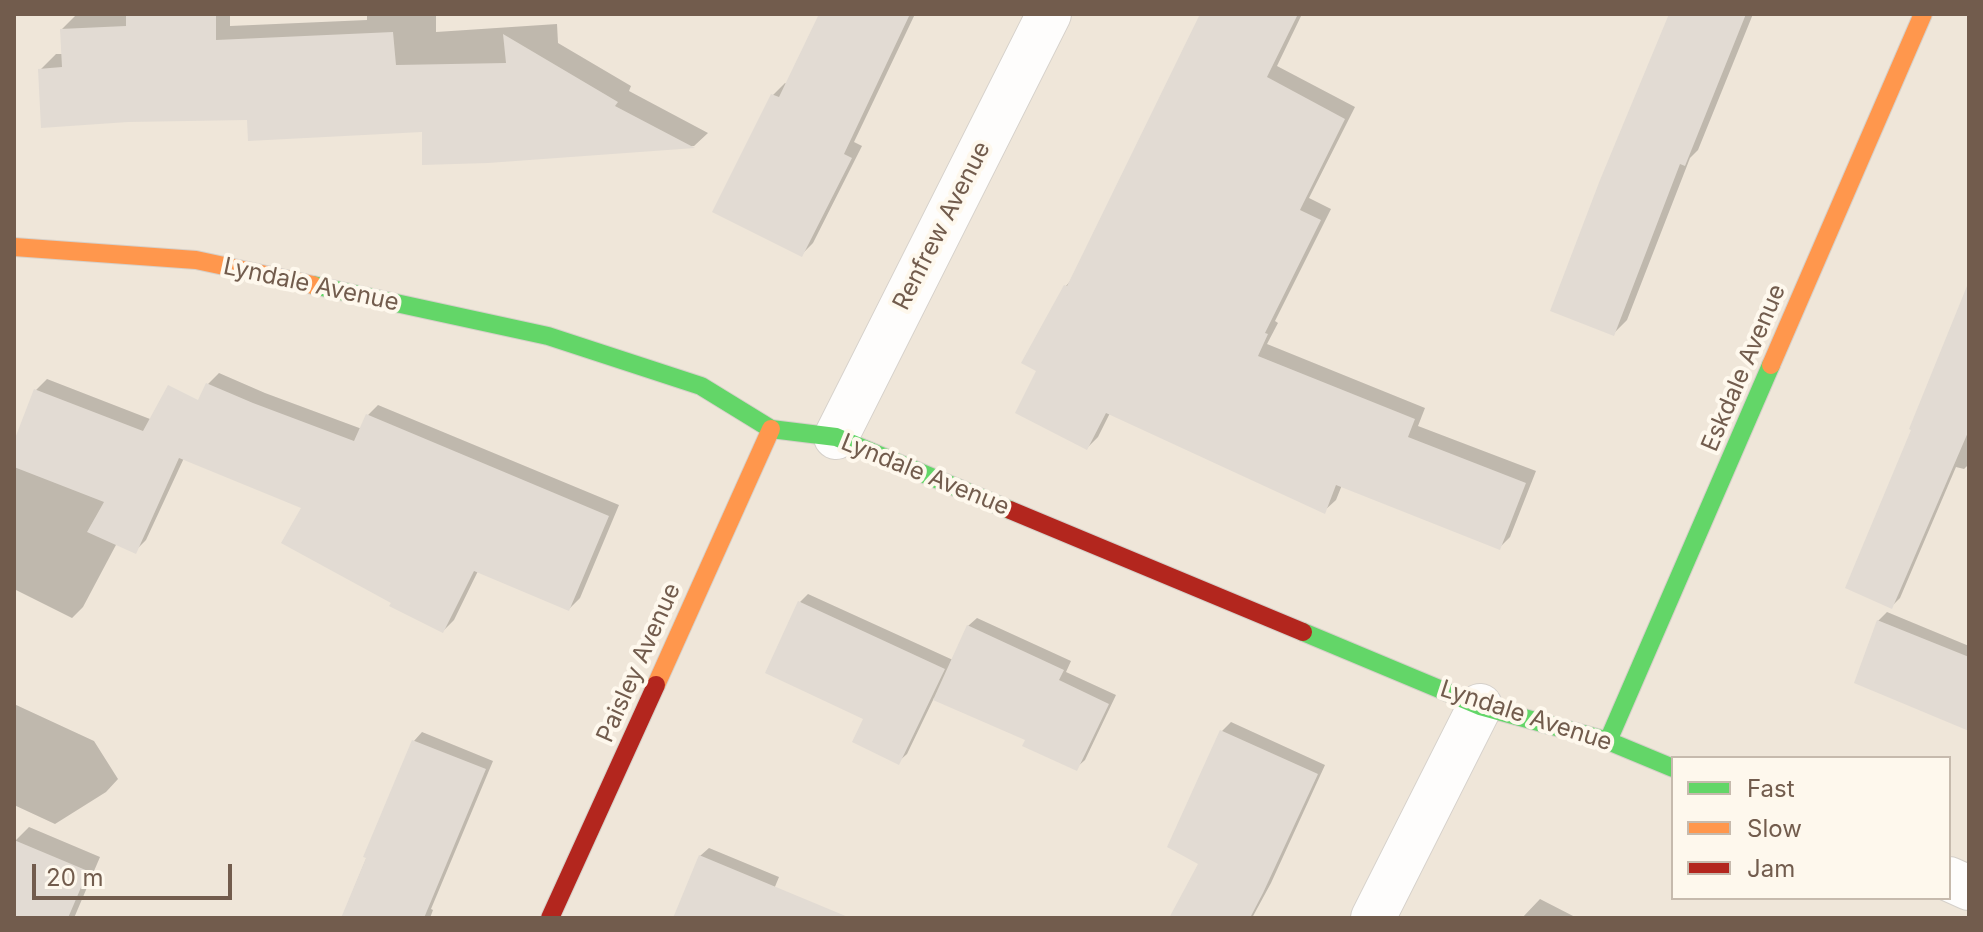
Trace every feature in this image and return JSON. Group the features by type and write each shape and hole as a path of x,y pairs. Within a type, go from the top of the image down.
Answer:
{"street":[{"name":"Renfrew Avenue","path":"836,437 1049,14"},
{"name":"Eskdale Avenue","path":"1608,741 1923,14"},
{"name":"Lyndale Avenue","path":"14,247 196,260 548,336 701,386 771,429 836,437 1480,706 1608,741 1671,767"},
{"name":"Paisley Avenue","path":"550,918 771,429"},
{"path":"1373,918 1480,706"}],"shaded area":[{"path":"14,14 1969,14 1969,918 14,918"}],"building":[{"path":"126,14 216,14 216,40 393,32 396,65 506,63 503,34 618,102 615,106 695,148 422,165 422,132 248,141 247,120 128,122 41,128 38,69 62,67 60,29 126,26"},
{"path":"819,14 910,14 844,154 852,158 802,257 712,212 771,94 779,97"},
{"path":"1200,14 1298,14 1267,77 1345,119 1300,210 1321,220 1265,333 1268,334 1258,356 1415,419 1408,437 1526,483 1500,550 1336,485 1325,514 1106,413 1087,450 1015,413 1036,371 1021,363 1064,285 1067,286"},
{"path":"1669,14 1746,14 1685,166 1680,164 1614,336 1550,311"},
{"path":"1967,286 1969,430 1892,609 1845,588"},
{"path":"206,383 354,441 366,414 609,516 569,611 474,571 443,633 389,606 391,603 281,543 301,508 179,458 136,554 87,532 104,502 14,467 14,441 34,389 143,431 168,385 198,400"},
{"path":"798,601 945,669 899,765 852,742 863,719 765,673"},
{"path":"1877,620 1969,657 1969,731 1854,683"},
{"path":"967,625 1064,670 1059,680 1109,704 1077,771 1022,746 1025,740 933,700"},
{"path":"1220,730 1318,774 1250,918 1169,918 1198,864 1167,847"},
{"path":"412,740 486,769 424,918 341,918 366,858 363,857"},
{"path":"14,840 88,871 68,918 14,918"},
{"path":"699,855 848,917 848,918 673,918"}],"traffic: fast":[{"path":"313,285 548,336 701,386 771,429 836,437 1010,510"},
{"path":"1608,741 1771,365"},
{"path":"1303,632 1480,706 1608,741 1671,767"}],"traffic: slow":[{"path":"1771,365 1923,14"},
{"path":"14,247 196,260 313,285"},
{"path":"656,685 771,429"}],"traffic: jam":[{"path":"1010,510 1303,632"},
{"path":"550,918 656,685"}]}
